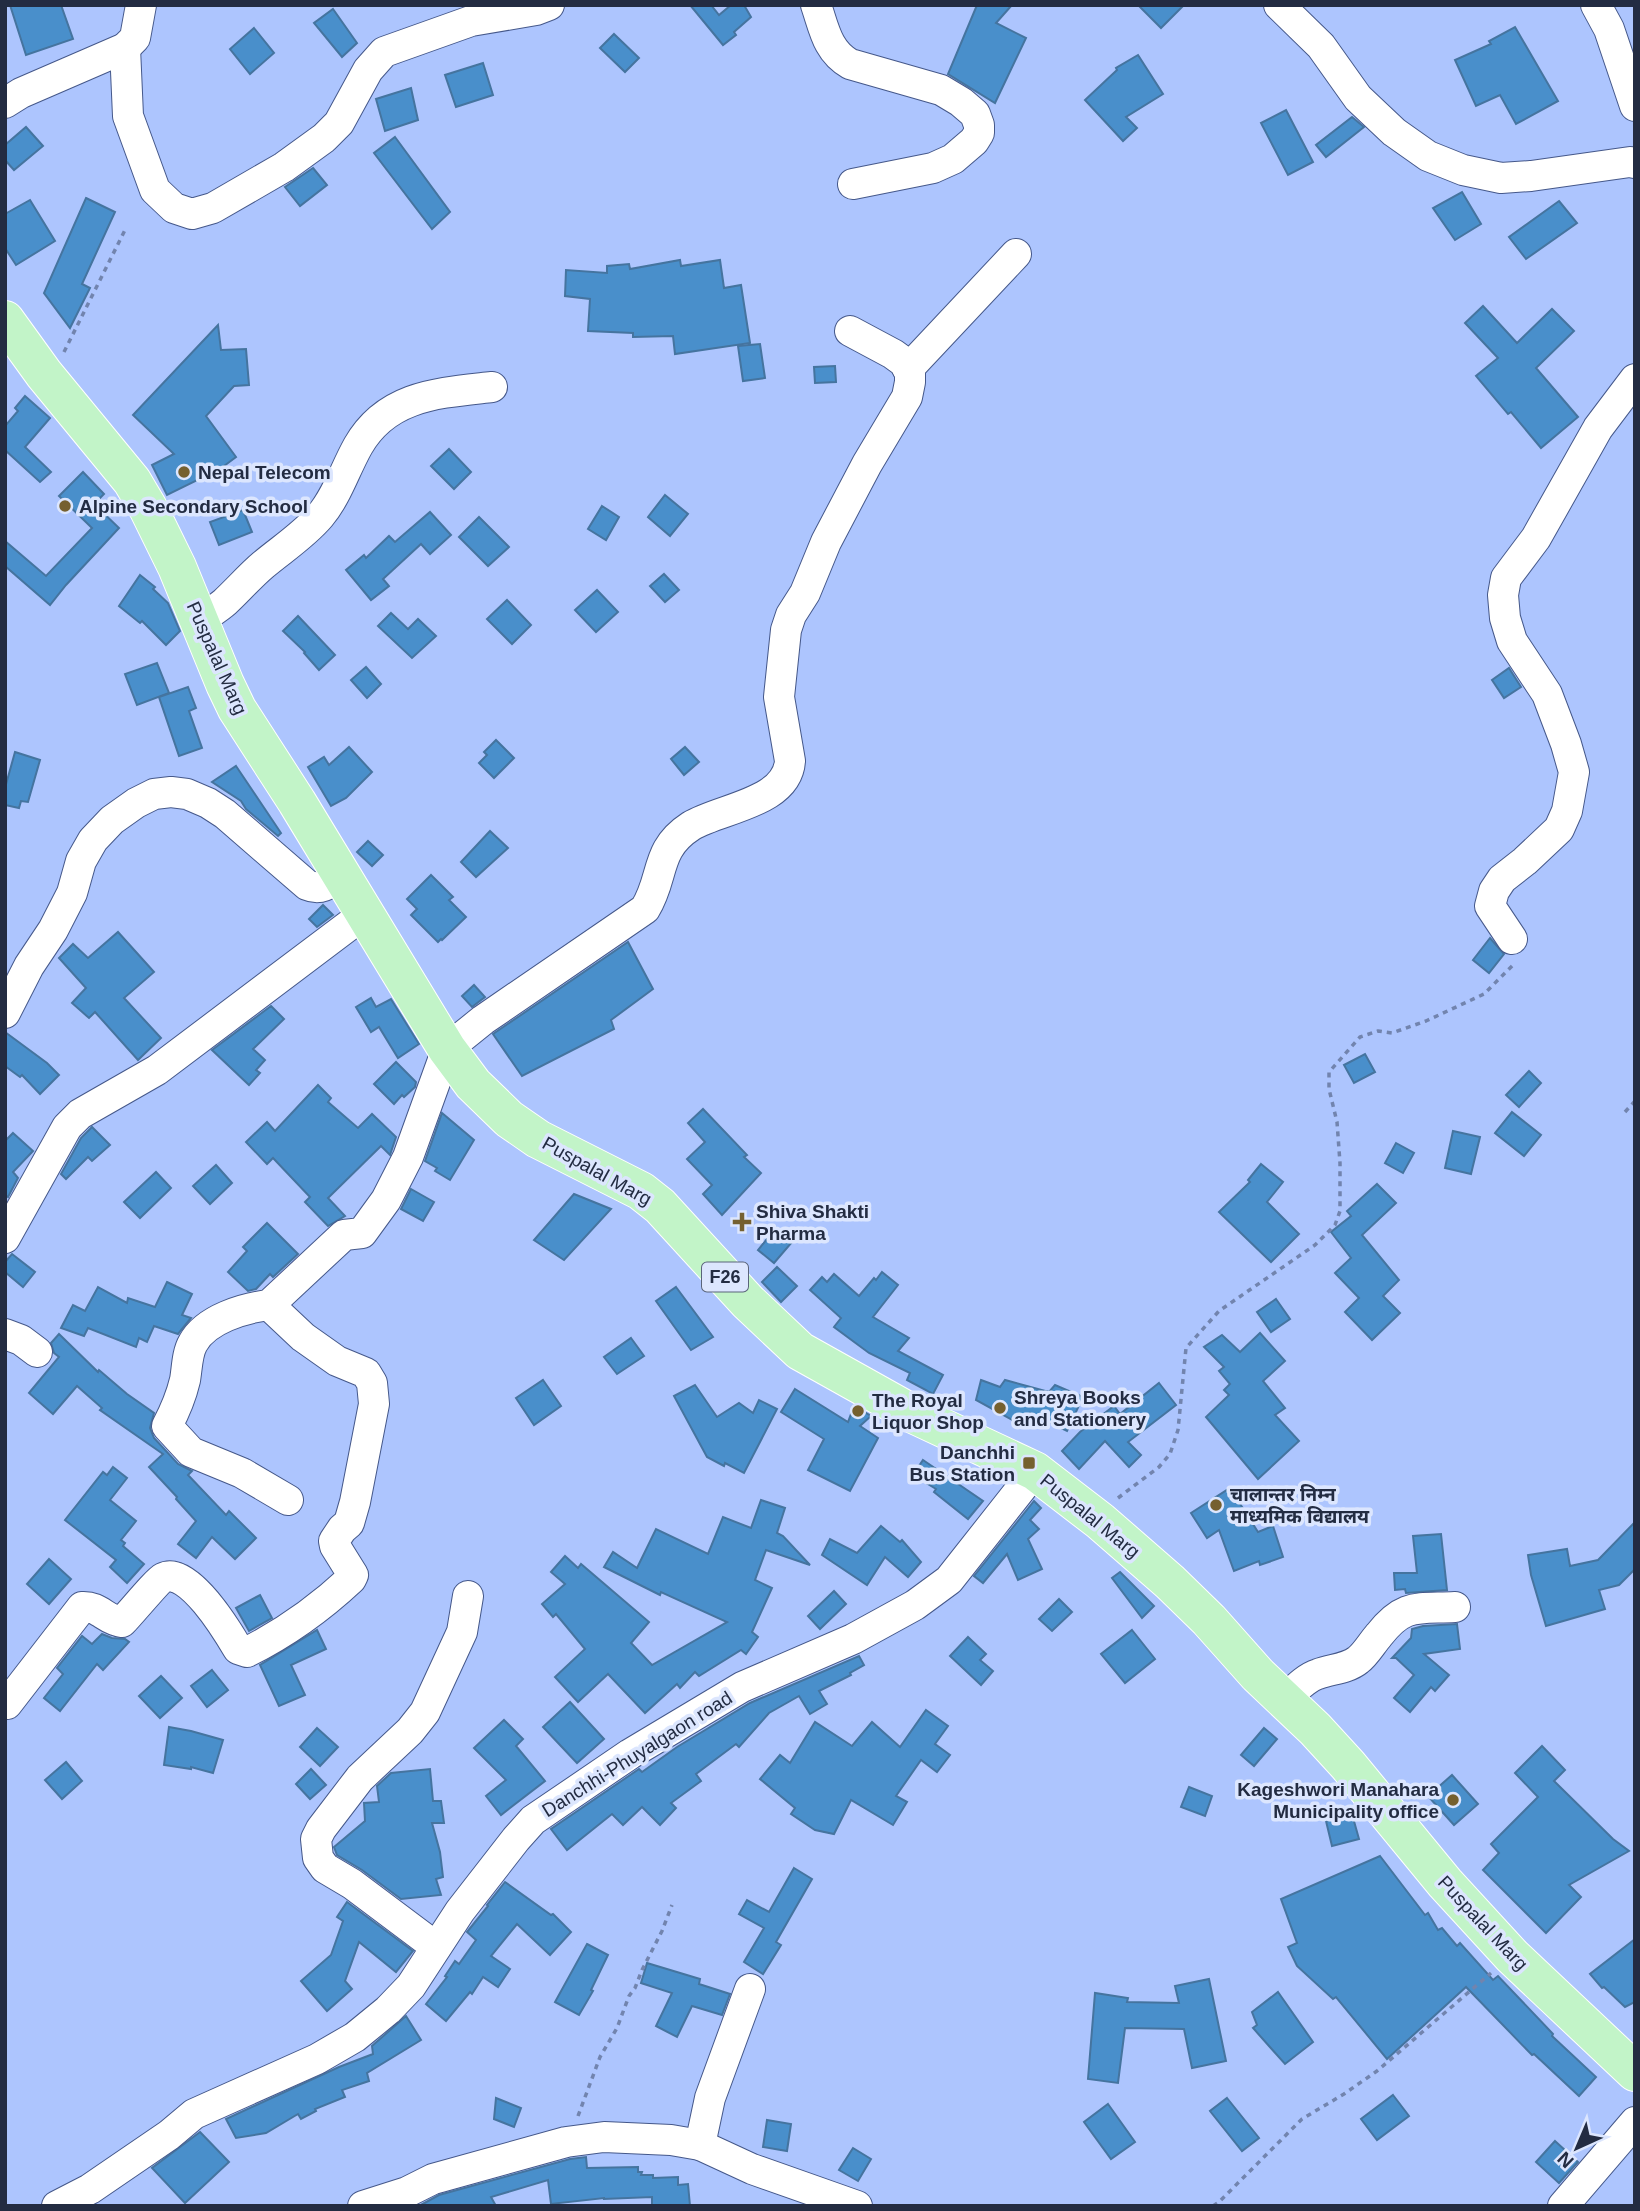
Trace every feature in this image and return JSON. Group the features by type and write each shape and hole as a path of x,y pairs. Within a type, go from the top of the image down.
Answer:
{"main road":[{"name":"Puspalal Marg","path":"6,324 132,481 177,567 237,709 447,1049 473,1084 509,1119 538,1139 641,1191 660,1206 748,1303 800,1351 911,1413 1035,1471 1100,1521 1170,1582 1315,1729 1348,1765 1437,1875 1512,1956 1635,2072"}],"street":[{"path":"5,103 20,93 125,48 135,38 141,5"},
{"path":"125,48 128,116 155,190 174,208 192,214 213,208 284,167 324,138 339,123 368,70 383,52 471,21 536,10 549,5"},
{"path":"816,5 830,47 838,57 850,64 941,90 975,114 979,125 979,133 974,141 953,159 933,168 853,184"},
{"path":"1279,5 1321,46 1357,98 1394,132 1428,156 1463,170 1501,178 1531,176 1633,158"},
{"path":"1596,5 1609,29 1635,106"},
{"path":"908,369 1016,254"},
{"path":"288,1500 242,1473 191,1452 167,1426 178,1405 192,1344 206,1328 226,1317 269,1305 344,1235 362,1234 386,1200 408,1157 447,1049 482,1020 645,909 656,888 661,862 667,849 681,834 706,818 770,792 785,778 790,761 779,697 786,630 791,615 805,593 826,541 907,397 910,373 904,362 850,331"},
{"path":"1515,947 1490,906 1494,891 1502,879 1559,828 1572,793 1574,772 1547,694 1512,641 1505,618 1503,595 1506,578 1536,538 1598,428 1635,379"},
{"path":"199,621 318,519 329,504 367,431 392,408 445,392 492,387"},
{"path":"5,1013 72,893 80,861 93,840 113,820 154,794 187,794 208,803 225,814 307,885 316,889 326,886 341,875"},
{"path":"5,1238 67,1127 80,1114 157,1070 364,914"},
{"path":"7,1704 82,1607 93,1607 109,1618 122,1622 163,1578 174,1576 201,1595 239,1650 247,1652 324,1604 351,1579 353,1575 334,1541 349,1522 355,1502 374,1404 372,1383 366,1373 337,1361 303,1337 269,1305"},
{"path":"5,1334 21,1340 37,1352"},
{"name":"Danchhi-Phuyalgaon road","path":"57,2206 90,2189 169,2135 194,2114 317,2059 355,2037 388,2010 411,1986 460,1911 533,1820 630,1754 742,1687 853,1639 915,1605 949,1580 1035,1471"},
{"path":"436,1947 352,1884 324,1868 318,1858 316,1839 360,1778 410,1731 425,1713 462,1632 468,1596"},
{"path":"1284,1700 1315,1674 1359,1660 1398,1614 1408,1610 1455,1606"},
{"path":"700,2145 710,2098 750,1989"},
{"path":"1563,2206 1635,2122"},
{"path":"363,2206 407,2192 433,2179 566,2142 604,2137 637,2137 700,2145 752,2169 857,2206"}],"path":[{"path":"44,374 68,347 126,229"},
{"path":"1100,1521 1120,1495 1159,1467 1170,1454 1178,1430 1186,1348 1219,1311 1315,1245 1335,1225 1340,1211 1340,1163 1329,1072 1360,1037 1378,1031 1392,1032 1426,1021 1484,994 1514,964 1515,947"},
{"path":"1625,1112 1635,1101"},
{"path":"566,2142 600,2057 617,2028 629,1996 673,1905"},
{"path":"1213,2206 1302,2119 1377,2071 1512,1956"}],"building":[{"path":"10,5 61,5 73,39 26,55"},
{"path":"690,5 711,5 719,15 731,5 744,5 751,17 734,32 736,35 723,45"},
{"path":"977,5 1012,5 996,23 1026,38 995,103 948,74"},
{"path":"1138,5 1184,5 1161,28"},
{"path":"333,9 357,43 342,57 314,23"},
{"path":"1515,27 1558,101 1516,124 1500,95 1476,106 1455,60 1491,44 1489,41"},
{"path":"254,28 274,53 250,74 230,49"},
{"path":"614,34 639,58 625,72 600,48"},
{"path":"1138,55 1163,94 1126,117 1137,128 1123,141 1085,100 1117,70 1116,68"},
{"path":"483,63 493,95 456,107 445,75"},
{"path":"411,88 418,120 385,131 376,99"},
{"path":"1286,110 1313,162 1288,175 1261,123"},
{"path":"1352,117 1364,127 1326,157 1316,145"},
{"path":"26,127 43,146 14,170 5,160 5,145"},
{"path":"395,137 450,212 432,229 374,153"},
{"path":"313,168 327,185 300,206 285,187"},
{"path":"1462,192 1481,224 1455,240 1433,208"},
{"path":"86,198 115,212 82,284 90,288 70,328 44,293"},
{"path":"30,200 55,241 16,265 5,248 5,214"},
{"path":"1559,201 1577,223 1526,259 1509,237"},
{"path":"680,260 681,266 720,260 724,288 741,285 750,343 675,354 673,336 633,337 633,333 588,331 590,299 565,296 566,270 607,273 607,266 629,264 630,269"},
{"path":"1483,306 1517,343 1552,309 1574,331 1536,368 1578,417 1541,448 1476,376 1498,358 1465,323"},
{"path":"218,325 221,350 246,349 249,385 234,386 206,416 236,457 220,469 167,495 152,465 174,454 133,415"},
{"path":"760,344 765,378 743,381 738,346"},
{"path":"835,366 836,382 815,383 814,367"},
{"path":"25,396 50,418 25,447 51,472 40,482 5,450 5,426 18,411 15,408"},
{"path":"449,449 471,472 454,489 431,466"},
{"path":"83,472 104,494 94,504 119,528 50,605 5,566 5,541 46,576 92,528 59,496"},
{"path":"665,495 688,514 670,536 648,517"},
{"path":"602,506 619,517 606,540 588,529"},
{"path":"243,510 252,532 219,545 210,522"},
{"path":"430,512 451,535 430,554 421,544 383,579 389,586 371,600 346,570 364,555 366,558 389,536 395,542"},
{"path":"479,517 509,547 488,566 459,537"},
{"path":"664,574 679,590 665,602 650,586"},
{"path":"140,575 155,587 153,589 168,603 180,631 166,645 142,621 140,623 119,606"},
{"path":"597,590 618,612 596,632 575,610"},
{"path":"507,600 531,625 512,644 487,619"},
{"path":"391,613 408,629 418,619 436,636 412,658 378,626"},
{"path":"298,616 335,655 319,670 283,631"},
{"path":"157,663 169,693 137,705 125,674"},
{"path":"366,667 381,684 367,698 351,680"},
{"path":"1509,668 1521,687 1504,698 1492,680"},
{"path":"188,687 196,708 189,711 202,748 179,756 159,697"},
{"path":"496,740 514,758 494,778 479,763 487,755 484,752"},
{"path":"349,747 372,772 346,798 331,806 308,767 324,757 329,765"},
{"path":"685,747 699,762 684,775 671,759"},
{"path":"15,752 40,760 28,802 21,801 19,808 5,805 5,788"},
{"path":"236,766 281,833 278,836 246,809 241,801 212,782"},
{"path":"490,831 508,848 476,877 461,862"},
{"path":"368,841 383,855 372,866 357,852"},
{"path":"431,875 453,897 449,900 466,917 438,942 411,915 417,909 407,899"},
{"path":"323,905 333,915 317,927 309,919"},
{"path":"118,932 154,972 124,998 161,1038 138,1060 95,1012 89,1018 72,1003 86,988 59,958 73,944 88,958"},
{"path":"1490,938 1504,954 1489,973 1473,960"},
{"path":"628,942 653,989 611,1020 614,1029 522,1076 493,1034"},
{"path":"474,985 485,997 472,1007 462,996"},
{"path":"371,998 376,1007 391,999 419,1044 398,1058 379,1027 371,1032 356,1007"},
{"path":"271,1006 284,1019 253,1049 265,1060 256,1070 260,1073 249,1085 212,1050"},
{"path":"5,1032 59,1075 40,1094 22,1075 20,1077 5,1066"},
{"path":"1365,1054 1375,1072 1354,1083 1344,1065"},
{"path":"396,1062 416,1082 415,1087 394,1104 374,1084"},
{"path":"1529,1071 1541,1083 1519,1107 1506,1095"},
{"path":"318,1085 331,1098 328,1102 358,1128 372,1114 396,1137 390,1155 381,1146 328,1198 345,1216 328,1226 305,1202 310,1197 273,1158 267,1164 246,1142 267,1122 275,1131"},
{"path":"703,1109 761,1173 722,1215 703,1194 712,1185 687,1159 705,1142 688,1123"},
{"path":"1512,1112 1541,1135 1524,1156 1495,1133"},
{"path":"442,1113 474,1140 450,1180 425,1161"},
{"path":"92,1127 110,1145 92,1161 88,1157 66,1179 61,1174 81,1138"},
{"path":"1453,1131 1480,1137 1471,1174 1445,1168"},
{"path":"13,1133 33,1151 13,1172 18,1178 8,1197 5,1195 5,1141"},
{"path":"1396,1143 1414,1153 1403,1173 1385,1163"},
{"path":"1261,1164 1283,1182 1267,1202 1299,1234 1271,1262 1219,1212 1250,1182 1248,1180"},
{"path":"216,1165 232,1183 210,1204 193,1186"},
{"path":"156,1172 171,1188 140,1218 124,1202"},
{"path":"1377,1184 1396,1203 1362,1235 1399,1280 1383,1296 1400,1313 1372,1340 1345,1312 1359,1298 1335,1273 1351,1258 1331,1232 1351,1216 1347,1211"},
{"path":"411,1189 434,1202 423,1221 401,1209"},
{"path":"574,1194 611,1209 564,1260 534,1240"},
{"path":"267,1223 298,1254 273,1277 270,1274 256,1289 248,1291 228,1272 247,1251 243,1247"},
{"path":"776,1228 793,1241 774,1263 758,1250"},
{"path":"12,1254 35,1272 23,1287 5,1272 5,1262"},
{"path":"777,1267 797,1286 781,1302 762,1282"},
{"path":"882,1272 898,1285 873,1317 909,1338 898,1351 943,1375 933,1394 907,1380 910,1373 869,1353 834,1327 841,1318 810,1290 822,1277 827,1282 834,1274 859,1296"},
{"path":"167,1282 192,1294 182,1315 191,1318 178,1334 154,1326 147,1342 139,1338 136,1347 88,1328 84,1336 61,1328 73,1305 85,1311 98,1287 127,1303 128,1298 155,1307"},
{"path":"676,1287 713,1337 691,1350 656,1301"},
{"path":"1276,1299 1290,1319 1271,1332 1257,1312"},
{"path":"1260,1333 1285,1361 1263,1381 1285,1408 1275,1415 1299,1441 1258,1479 1206,1417 1229,1395 1224,1390 1230,1384 1219,1371 1224,1367 1204,1347 1222,1335 1240,1352"},
{"path":"59,1334 98,1372 99,1370 154,1413 150,1428 154,1438 178,1464 192,1471 188,1475 226,1515 229,1511 256,1538 235,1559 212,1537 196,1558 178,1544 196,1521 149,1467 163,1454 100,1410 102,1408 77,1386 53,1414 29,1393 59,1357 54,1353 51,1343"},
{"path":"631,1338 644,1356 617,1374 604,1357"},
{"path":"543,1380 561,1406 534,1425 516,1398"},
{"path":"981,1380 1000,1387 1005,1380 1049,1392 1055,1385 1083,1397 1067,1431 1030,1413 1025,1427 976,1400"},
{"path":"1159,1383 1176,1405 1128,1442 1141,1455 1129,1467 1105,1441 1079,1469 1062,1451 1080,1432 1114,1406 1120,1414"},
{"path":"695,1385 717,1417 739,1403 753,1413 759,1400 777,1409 744,1473 707,1457 674,1396"},
{"path":"795,1389 848,1422 854,1406 871,1416 860,1426 878,1438 850,1491 808,1470 824,1439 781,1412"},
{"path":"923,1460 983,1501 968,1519 934,1492 936,1489 913,1475"},
{"path":"113,1467 127,1478 110,1500 136,1521 121,1540 125,1543 123,1546 144,1564 127,1583 110,1567 116,1560 65,1520 103,1472 107,1475"},
{"path":"1230,1488 1258,1532 1273,1526 1283,1557 1260,1565 1259,1561 1234,1571 1219,1530 1207,1538 1191,1513"},
{"path":"761,1500 785,1508 777,1533 810,1565 766,1550 755,1580 772,1588 752,1632 758,1637 746,1654 741,1650 699,1676 695,1672 680,1688 677,1684 645,1713 608,1674 578,1702 555,1677 585,1649 556,1614 553,1617 542,1604 565,1584 551,1572 565,1556 578,1568 581,1564 649,1622 631,1643 652,1665 727,1622 661,1592 660,1595 604,1567 613,1552 637,1568 656,1529 708,1554 723,1517 751,1528"},
{"path":"1034,1501 1041,1508 1030,1520 1039,1529 1028,1539 1042,1569 1018,1580 1007,1554 983,1583 974,1576"},
{"path":"1635,1522 1635,1569 1619,1585 1599,1590 1605,1609 1546,1626 1528,1555 1567,1549 1570,1566 1598,1560"},
{"path":"881,1526 900,1542 902,1540 921,1562 908,1577 885,1557 867,1585 822,1555 830,1539 857,1553"},
{"path":"1441,1534 1447,1590 1406,1593 1405,1589 1395,1590 1394,1573 1417,1573 1413,1536"},
{"path":"49,1559 71,1579 49,1604 27,1584"},
{"path":"1120,1572 1154,1606 1142,1618 1112,1578"},
{"path":"834,1591 846,1604 820,1629 808,1616"},
{"path":"260,1595 272,1618 249,1631 236,1608"},
{"path":"1059,1599 1072,1612 1052,1631 1039,1619"},
{"path":"1457,1624 1460,1649 1424,1654 1449,1675 1435,1691 1431,1687 1410,1712 1394,1698 1414,1675 1396,1658 1392,1658 1411,1638 1412,1629"},
{"path":"317,1630 326,1649 291,1665 305,1695 279,1706 260,1665"},
{"path":"1132,1630 1155,1659 1125,1683 1101,1654"},
{"path":"102,1634 129,1642 103,1670 97,1664 60,1711 44,1698 63,1674 57,1668 82,1636 92,1644"},
{"path":"968,1637 986,1654 980,1660 993,1671 981,1685 950,1656"},
{"path":"859,1656 864,1665 850,1673 851,1675 819,1691 827,1704 810,1714 799,1696 769,1713 739,1747 736,1744 696,1774 701,1781 671,1803 676,1808 660,1825 642,1807 623,1825 612,1814 567,1850 551,1829 639,1769 642,1772 677,1747 750,1703"},
{"path":"212,1670 228,1690 207,1707 191,1686"},
{"path":"161,1676 182,1698 160,1718 139,1696"},
{"path":"570,1702 604,1739 577,1763 543,1727"},
{"path":"926,1710 948,1726 935,1744 950,1755 937,1772 921,1760 896,1796 907,1802 893,1825 851,1800 834,1834 815,1830 791,1814 795,1808 760,1779 780,1755 790,1763 815,1722 852,1746 872,1722 900,1747"},
{"path":"504,1720 523,1739 516,1746 545,1781 501,1815 486,1796 506,1780 474,1748"},
{"path":"169,1727 223,1740 213,1773 191,1767 164,1765"},
{"path":"317,1728 338,1747 320,1766 300,1747"},
{"path":"1264,1728 1277,1739 1254,1766 1241,1755"},
{"path":"1542,1746 1565,1770 1554,1781 1613,1839 1629,1851 1569,1885 1581,1897 1546,1933 1483,1870 1499,1853 1491,1844 1538,1797 1515,1773"},
{"path":"66,1762 82,1781 62,1799 45,1780"},
{"path":"311,1769 326,1785 310,1799 296,1784"},
{"path":"430,1769 433,1801 441,1801 444,1823 432,1823 440,1852 443,1877 436,1879 441,1895 401,1899 337,1855 334,1847 365,1821 364,1803 379,1802 377,1786 391,1773"},
{"name":"Kageshwori Manahara Municipality office","path":"1452,1775 1478,1804 1454,1825 1428,1796"},
{"path":"1189,1787 1212,1796 1205,1816 1181,1807"},
{"path":"1352,1814 1359,1839 1332,1846 1326,1821"},
{"path":"1380,1856 1425,1915 1428,1913 1438,1930 1442,1928 1457,1946 1460,1943 1493,1980 1498,1976 1552,2036 1596,2077 1579,2096 1532,2055 1466,1987 1387,2059 1336,1997 1333,1999 1297,1966 1288,1947 1297,1943 1281,1899"},
{"path":"794,1868 812,1879 776,1942 781,1945 763,1974 744,1962 764,1928 739,1914 747,1900 769,1912"},
{"path":"505,1882 553,1914 571,1932 550,1955 517,1924 491,1956 510,1969 498,1987 483,1977 472,1994 470,1992 446,2021 426,2004 447,1977 445,1976 455,1961 459,1964 476,1940 467,1932"},
{"path":"347,1902 413,1951 396,1972 359,1942 345,1981 352,1989 327,2011 301,1981 331,1955 343,1921 337,1917"},
{"path":"1635,1939 1635,2002 1625,2007 1590,1974"},
{"path":"587,1944 608,1955 591,1990 593,1991 579,2015 555,2002"},
{"path":"647,1963 700,1979 699,1984 730,1994 722,2015 692,2006 677,2037 656,2026 672,1993 641,1983"},
{"path":"1209,1979 1226,2061 1192,2068 1184,2029 1125,2028 1118,2083 1088,2079 1095,1993 1128,1998 1127,2002 1179,2003 1175,1986"},
{"path":"1278,1992 1313,2042 1285,2064 1253,2028 1257,2025 1252,2012"},
{"path":"406,2016 421,2040 367,2073 369,2081 342,2090 345,2097 315,2109 316,2111 301,2119 298,2114 266,2133 236,2138 226,2119 373,2054 372,2046"},
{"path":"1393,2095 1409,2116 1377,2140 1361,2119"},
{"path":"496,2098 521,2108 514,2127 494,2119"},
{"path":"1227,2098 1259,2138 1242,2151 1210,2111"},
{"path":"1108,2104 1135,2142 1111,2159 1084,2122"},
{"path":"767,2120 791,2124 787,2151 763,2147"},
{"path":"200,2132 229,2162 185,2203 152,2168"},
{"path":"1555,2141 1578,2162 1559,2183 1536,2162"},
{"path":"853,2148 871,2159 858,2181 839,2170"},
{"path":"586,2157 587,2168 638,2167 641,2175 653,2175 653,2178 678,2177 678,2185 688,2184 690,2206 652,2206 652,2197 604,2198 551,2204 548,2180 491,2197 496,2206 419,2206 439,2195"}],"place":[{"name":"Nepal Telecom","path":"184,472"},
{"name":"Alpine Secondary School","path":"65,506"},
{"name":"Shiva Shakti Pharma","path":"742,1222"},
{"name":"Shreya Books and Stationery","path":"1000,1408"},
{"name":"The Royal Liquor Shop","path":"858,1411"},
{"name":"Danchhi Bus Station","path":"1029,1463"},
{"name":"चालान्तर निम्न माध्यमिक विद्यालय","path":"1216,1505"},
{"name":"Kageshwori Manahara Municipality office","path":"1453,1800"}]}
